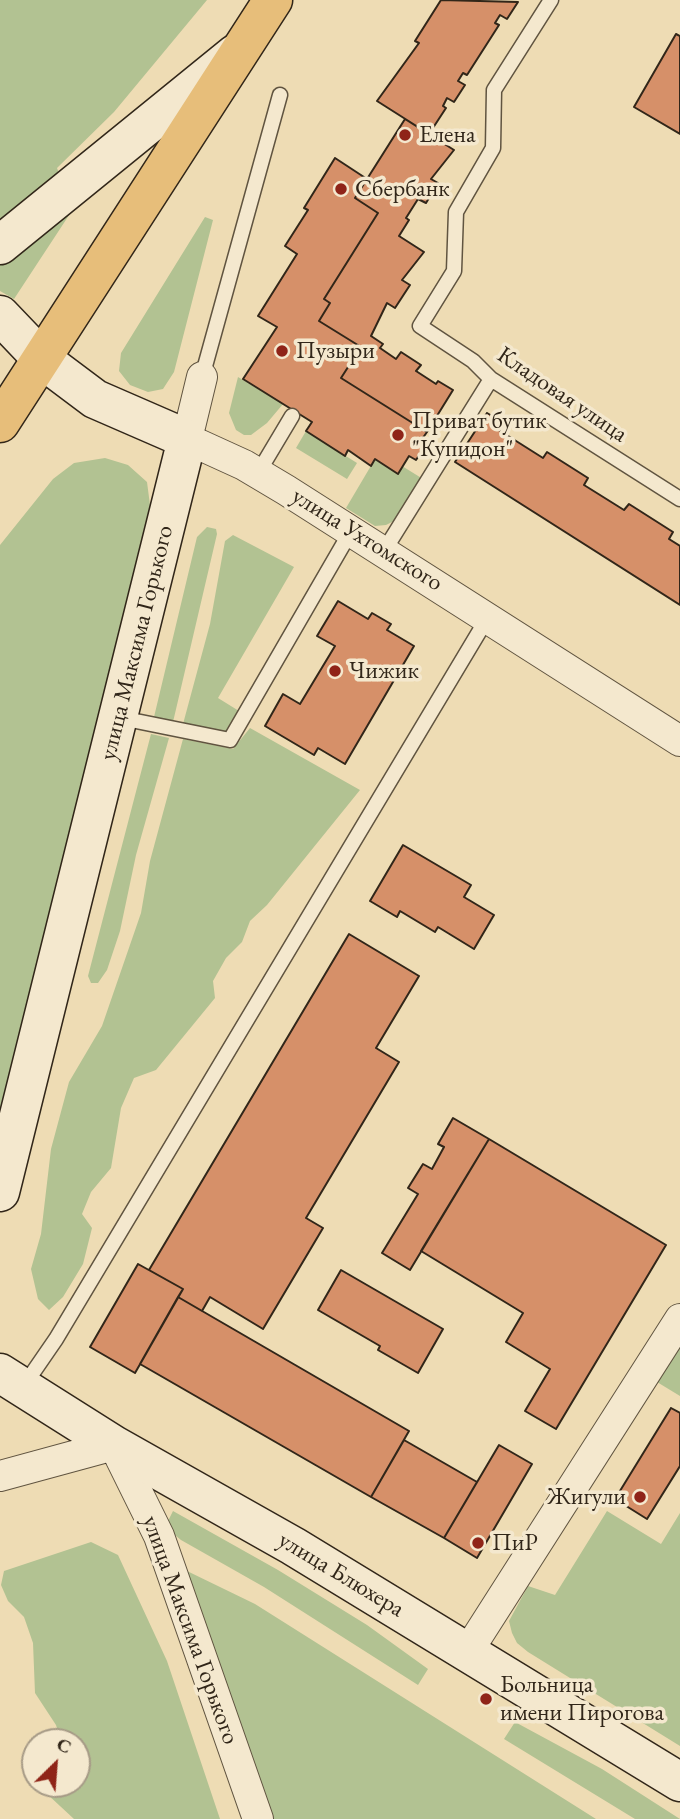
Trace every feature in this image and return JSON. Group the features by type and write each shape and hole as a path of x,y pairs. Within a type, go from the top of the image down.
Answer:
{"main road":[{"path":"0,423 273,0"}],"street":[{"path":"0,245 242,48"},
{"name":"улица Ухтомского","path":"0,314 43,360 95,399 258,473 680,741"},
{"name":"улица Максима Горького","path":"0,1192 202,377"},
{"path":"468,1651 680,1319"},
{"name":"улица Блюхера","path":"11,1381 114,1445 293,1546 680,1782"},
{"path":"0,1476 114,1445"},
{"name":"улица Максима Горького","path":"114,1445 159,1536 258,1819"}],"lane":[{"name":"Кладовая улица","path":"551,0 494,90 492,148 456,212 454,271 421,326 473,360 491,379 680,499"},
{"name":"улица Максима Горького","path":"202,377 280,95"},
{"path":"384,551 491,379"},
{"path":"258,473 292,416"},
{"path":"119,717 230,740 351,531"},
{"path":"11,1381 77,1303 488,617"}],"green space":[{"path":"0,0 207,0 114,112 57,168 60,176 0,225"},
{"path":"79,200 14,299 0,291 0,264"},
{"path":"205,217 213,220 174,372 163,389 148,392 130,385 119,371 121,353"},
{"path":"238,377 283,404 267,423 251,435 244,435 236,430 229,413"},
{"path":"306,431 357,463 347,479 296,448"},
{"path":"105,458 128,465 147,482 150,505 0,1112 0,545 53,479 74,463"},
{"path":"375,459 397,473 402,466 423,479 394,521 375,526 346,508"},
{"path":"207,527 216,529 217,534 173,722 154,717 197,537"},
{"path":"233,535 294,567 218,698 239,711 226,735 183,724 210,624 225,541"},
{"path":"250,728 360,790 267,905 250,921 242,942 226,958 213,981 215,998 156,1070 134,1078 121,1108 111,1168 91,1192 82,1214 92,1228 83,1264 63,1297 49,1310 38,1299 31,1269 41,1234 51,1149 69,1082 102,1026 141,913 150,861 183,739 233,749"},
{"path":"151,734 169,738 136,855 120,931 107,970 98,983 91,983 88,976"},
{"path":"680,1345 680,1396 657,1382"},
{"path":"173,1511 278,1570 367,1625 428,1669 418,1685 264,1587 181,1540 170,1531 167,1523"},
{"path":"607,1511 661,1544 680,1513 680,1746 528,1652 517,1643 512,1633 509,1621 528,1586 555,1595"},
{"path":"91,1542 118,1555 167,1661 220,1819 74,1819 51,1798 91,1798 91,1728 57,1728 35,1693 33,1643 24,1617 8,1601 1,1585 4,1571"},
{"path":"187,1571 255,1604 596,1819 270,1819"},
{"path":"515,1722 602,1769 680,1819 635,1819 504,1739"}],"building":[{"path":"441,0 518,2 507,19 500,15 495,23 499,25 467,75 463,73 458,81 465,85 454,102 447,98 443,106 446,108 429,134 377,101 419,43 415,41"},
{"path":"676,34 680,36 680,134 634,107"},
{"path":"405,119 454,150 431,179 438,183 426,203 418,199 406,218 409,220 399,236 424,252 402,280 410,285 395,308 387,303 371,336 383,344 380,348 396,359 401,352 421,365 416,371 436,384 438,381 453,390 427,432 341,378 361,347 319,321 330,303 324,299 378,213 355,198"},
{"path":"335,158 367,179 355,198 378,213 324,299 330,303 319,321 361,347 341,378 427,432 420,442 426,445 416,460 409,456 398,474 375,459 371,466 348,450 345,456 306,431 312,422 243,379 277,327 258,316 297,254 285,246 308,210 304,208"},
{"path":"487,413 499,420 494,427 543,458 547,452 588,478 584,485 624,510 629,504 673,532 669,539 680,546 680,605 455,462"},
{"path":"338,601 368,619 372,613 391,624 387,630 414,646 345,764 318,748 314,755 265,726 283,694 300,704 335,646 317,636"},
{"path":"403,845 471,885 464,897 494,915 474,949 438,927 435,932 400,911 397,917 370,901"},
{"path":"349,934 419,976 376,1048 399,1062 306,1218 323,1228 263,1329 210,1297 202,1311 178,1297 183,1289 149,1270"},
{"path":"453,1118 489,1139 410,1270 382,1253 418,1194 408,1188 423,1164 432,1169 444,1147 438,1144"},
{"path":"489,1139 666,1245 556,1429 525,1411 550,1369 506,1342 523,1313 421,1251"},
{"path":"138,1264 183,1289 135,1373 90,1347"},
{"path":"341,1270 443,1329 418,1373 378,1350 380,1346 318,1310"},
{"path":"178,1297 409,1431 371,1497 140,1364"},
{"path":"671,1408 680,1413 680,1466 647,1519 615,1499"},
{"path":"404,1440 477,1482 444,1538 371,1497"},
{"path":"499,1445 532,1464 477,1558 444,1538"}],"place":[{"name":"Елена","path":"405,135"},
{"name":"Сбербанк","path":"341,189"},
{"name":"Пузыри","path":"282,351"},
{"name":"Приват бутик \"Купидон\"","path":"398,435"},
{"name":"Чижик","path":"335,671"},
{"name":"Жигули","path":"640,1497"},
{"name":"ПиР","path":"478,1543"},
{"name":"Больница имени Пирогова","path":"486,1699"}]}
